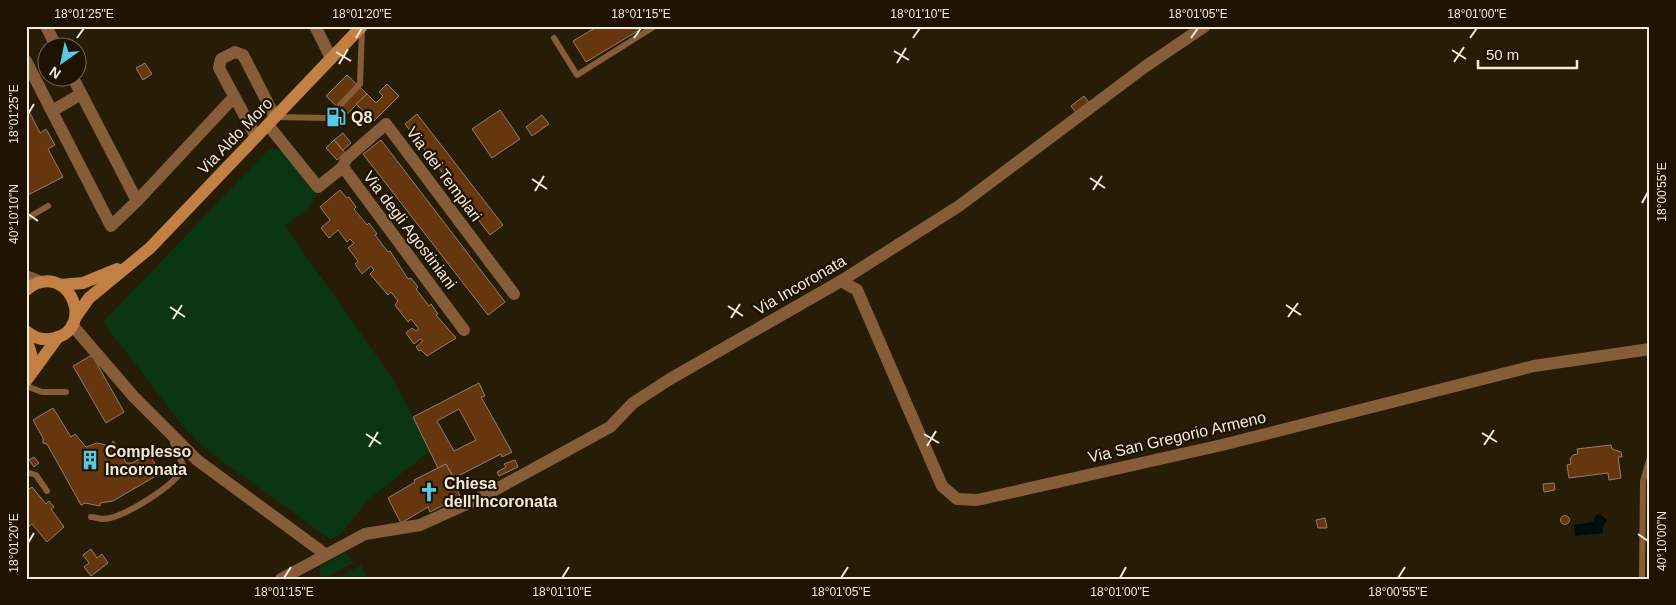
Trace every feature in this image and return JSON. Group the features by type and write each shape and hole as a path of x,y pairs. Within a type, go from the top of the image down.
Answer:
{"main road":[{"name":"Via Aldo Moro","path":"58,337 73,322 89,298 128,264 150,248 362,26"},
{"name":"Via Aldo Moro","path":"42,282 60,285 83,283 128,264"},
{"path":"26,290 42,282"},
{"path":"60,285 74,299 73,322"},
{"path":"26,331 39,339 58,337"},
{"path":"26,337 35,368"},
{"path":"26,381 58,337"}],"street":[{"path":"46,26 52,38"},
{"path":"315,26 331,58"},
{"name":"Via Incoronata","path":"281,579 365,534 420,525 482,497 610,427 633,403 670,379 841,281 959,206 1146,66 1205,26"},
{"path":"256,137 219,68 220,60 235,52 243,55 272,121"},
{"path":"26,61 111,226 137,202 234,98"},
{"path":"79,88 137,202"},
{"path":"52,111 82,94"},
{"name":"Via degli Agostiniani","path":"272,121 318,187 343,167 464,330"},
{"name":"Via dei Templari","path":"343,167 346,159 386,124 514,294"},
{"path":"26,276 42,282"},
{"name":"Via San Gregorio Armeno","path":"841,281 857,290 942,486 957,499 977,500 1222,445 1534,366 1650,349"},
{"path":"73,322 165,429 197,460 325,554"}],"lane":[{"path":"272,121 328,118 360,84 362,26"},
{"path":"554,38 577,75 656,26"},
{"path":"26,219 48,206"},
{"path":"26,386 42,392 66,392"},
{"path":"165,429 183,460 183,469"},
{"path":"1642,579 1643,481 1650,457"},
{"path":"91,517 102,519 114,516 140,504 174,481 183,469 197,460"},
{"path":"26,472 36,475 47,491"}],"green space":[{"path":"269,149 283,150 317,194 311,206 285,226 393,379 430,451 368,500 342,533 331,540 203,447 186,430 103,322"},
{"path":"346,552 353,563 323,579 318,569"},
{"path":"361,565 368,579 337,579"}],"shaded area":[{"path":"1600,514 1607,520 1603,526 1603,533 1575,536 1574,525 1593,522 1596,515"}],"building":[{"path":"598,26 646,26 586,62 573,41"},
{"path":"145,63 152,74 143,80 136,68"},
{"path":"347,75 367,94 346,115 326,96"},
{"path":"387,84 399,96 374,121 356,104 367,94 376,103 383,96 379,92"},
{"path":"1084,96 1091,105 1077,114 1071,106"},
{"path":"26,105 40,133 46,129 55,145 48,149 63,177 26,196"},
{"path":"500,110 520,139 492,158 472,129"},
{"path":"417,114 503,225 490,235 405,124"},
{"path":"542,115 549,124 532,136 526,127"},
{"path":"343,133 351,143 343,150 334,140"},
{"path":"334,140 345,153 337,160 326,148"},
{"path":"381,140 505,302 488,315 363,154"},
{"path":"340,190 347,198 349,197 356,207 354,209 367,225 369,223 377,234 375,235 388,252 390,251 408,279 411,278 418,287 416,289 429,306 431,304 438,314 436,315 456,338 427,356 421,350 419,351 416,347 423,341 420,339 414,344 406,333 412,328 416,331 419,329 411,319 408,322 395,305 398,301 391,292 388,295 370,274 374,270 371,266 362,274 355,264 358,261 348,248 354,243 350,239 347,242 338,230 329,238 321,228 330,220 320,207"},
{"path":"92,355 124,412 106,423 73,366"},
{"path":"479,383 485,396 481,397 512,452 502,457 501,454 454,478 446,464 438,468 413,417","holes":["459,409 476,440 454,451 437,421"]},
{"name":"Complesso Incoronata","path":"53,408 71,437 75,434 86,447 97,443 110,446 113,441 121,451 126,463 132,463 149,454 161,473 113,501 100,503 100,506 85,503 81,505 47,444 43,443 43,438 33,420"},
{"path":"1611,445 1612,449 1621,452 1622,457 1618,457 1621,478 1609,480 1608,473 1569,478 1567,465 1571,464 1570,459 1573,455 1578,454 1577,449"},
{"path":"34,457 39,463 34,467 29,460"},
{"path":"515,460 518,467 499,476 497,472 506,467 504,464"},
{"name":"Chiesa dell'Incoronata","path":"446,464 458,487 456,488 460,496 430,512 428,507 401,523 388,498 415,482 414,480"},
{"path":"1554,483 1555,490 1544,492 1543,484"},
{"path":"32,487 46,504 49,501 54,507 51,509 64,527 47,542 32,524 26,529 26,491"},
{"path":"1565,515 1570,520 1565,525 1560,520"},
{"path":"1325,518 1327,528 1318,528 1316,520"},
{"path":"91,549 97,558 102,554 108,563 91,576 84,567 89,563 83,555"}],"place":[{"name":"Q8","path":"336,117"},
{"name":"Complesso Incoronata","path":"90,460"},
{"name":"Chiesa dell'Incoronata","path":"429,492"}]}
